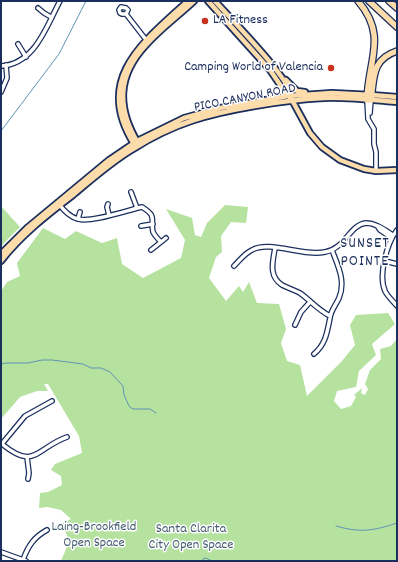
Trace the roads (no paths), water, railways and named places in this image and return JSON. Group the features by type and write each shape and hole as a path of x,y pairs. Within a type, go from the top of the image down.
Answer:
{"highway":[{"path":"358,1 370,17 374,36 375,49 370,97"},
{"path":"369,1 397,28"},
{"path":"389,1 397,8"},
{"path":"370,97 375,69 387,55 397,51"}],"main road":[{"path":"136,144 124,113 123,105 123,93 130,70 147,41 188,1"},
{"path":"147,41 194,1"},
{"path":"208,1 270,70 291,97"},
{"path":"215,1 294,89 299,92 323,93"},
{"path":"281,75 310,133 326,150 350,165 376,171 397,170"},
{"name":"PICO CANYON ROAD","path":"1,261 14,245 58,204 109,160 136,144 167,130 197,118 226,111 291,97 323,93 370,97 397,102"},
{"name":"PICO CANYON ROAD","path":"291,97 397,97"},
{"name":"PICO CANYON ROAD","path":"1,254 15,238 58,204"}],"street":[{"path":"1,66 15,63 26,57 35,46 60,1"},
{"path":"38,8 51,17"},
{"path":"126,14 147,41"},
{"path":"18,44 26,57"},
{"path":"1,92 7,78 6,65"},
{"path":"370,97 369,118 374,129 376,171"},
{"path":"131,192 137,208"},
{"path":"58,204 68,214 78,219 85,220 142,207 152,216 154,232 161,242"},
{"path":"108,204 107,207 109,215"},
{"path":"78,219 80,212"},
{"path":"64,219 68,214"},
{"path":"234,266 254,248 264,246 316,254 332,250 344,241 356,226 362,224 369,223 392,236"},
{"path":"141,226 153,224"},
{"path":"397,230 392,236 383,271 385,290 397,306"},
{"path":"151,250 166,238"},
{"path":"275,248 272,268 276,280 301,294 322,312 330,316"},
{"path":"314,354 324,342 327,335 330,316 340,296 342,282 340,270 332,250"},
{"path":"385,261 397,264"},
{"path":"295,325 301,312 310,302"},
{"path":"52,401 25,416 1,444 15,454 27,457 36,455 67,437"},
{"path":"27,457 29,473 28,479"},
{"path":"1,552 25,560 31,542 47,530"}],"waterway":[{"path":"1,131 59,54 86,1"},
{"path":"1,364 52,360 83,364 91,368 101,368 110,372 123,386 124,395 131,408 150,409 156,413"},
{"path":"336,526 352,530 366,530 381,528 397,523"},
{"path":"203,561 203,559 206,558 212,561"}],"place":[{"name":"LA Fitness","path":"205,21"},
{"name":"Camping World of Valencia","path":"331,68"}],"district":[{"name":"SUNSET POINTE","path":"365,254"}],"park label":[{"name":"Laing-Brookfield Open Space","path":"94,536"},
{"name":"Santa Clarita City Open Space","path":"191,538"}]}
